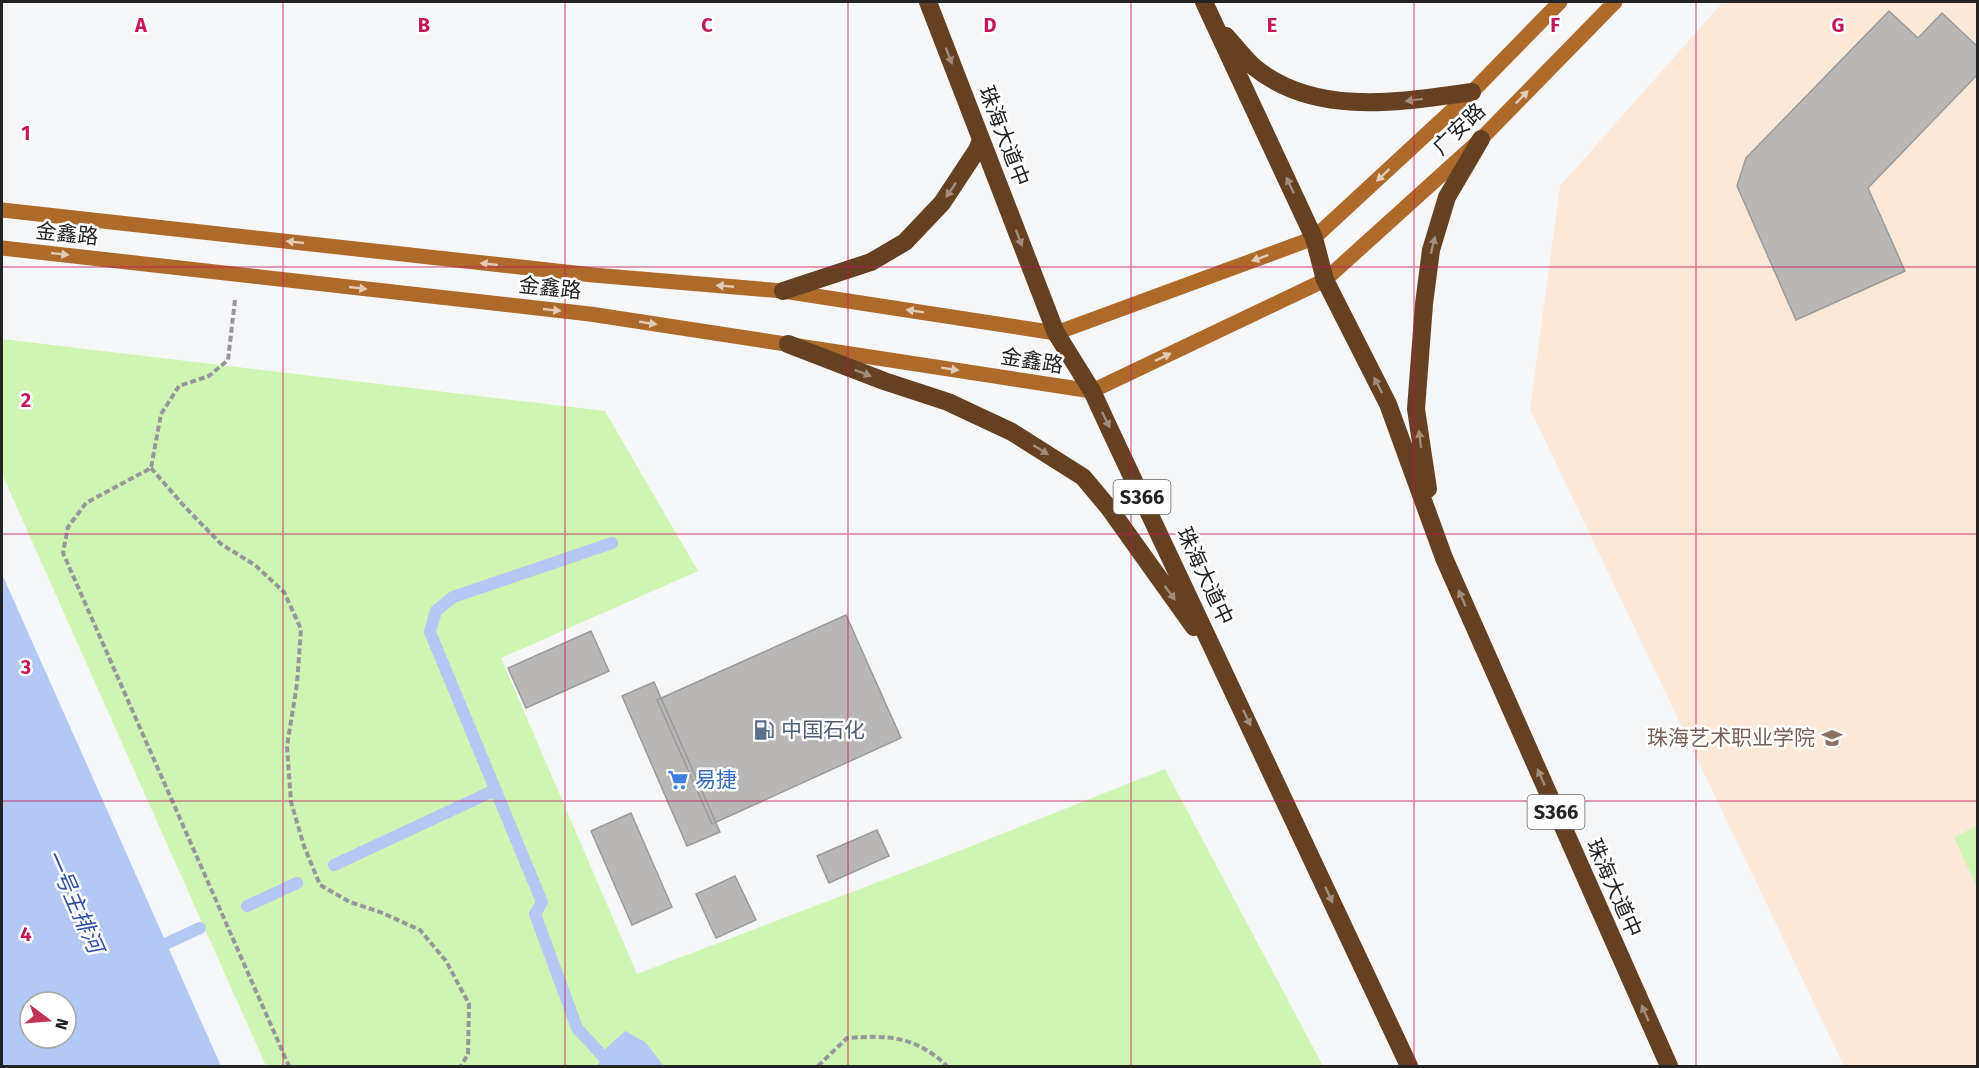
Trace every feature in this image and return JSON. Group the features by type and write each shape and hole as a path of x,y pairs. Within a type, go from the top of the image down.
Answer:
{"highway":[{"name":"珠海大道中","path":"928,2 1056,333 1092,391 1409,1066"},
{"name":"珠海大道中","path":"1204,2 1314,238 1325,280 1388,404 1444,558 1668,1066"},
{"path":"1214,23 1254,67 1285,87 1320,98 1359,102 1401,102 1472,92"},
{"path":"1444,558 1424,470 1416,409 1424,304 1431,250 1447,197 1481,139"},
{"path":"783,291 871,262 905,242 942,203 977,150 981,140"},
{"path":"788,344 884,381 948,402 1012,432 1083,477 1222,665"}],"street":[{"name":"广安路","path":"1314,238 1472,92 1560,2"},
{"name":"广安路","path":"1092,391 1325,280 1481,139 1615,2"},
{"name":"金鑫路","path":"2,210 593,275 783,291 1056,333"},
{"path":"1056,333 1314,238"},
{"name":"金鑫路","path":"2,248 590,314 1092,391"}],"path":[{"path":"151,468 161,414 179,386 209,376 228,360 238,274"},
{"path":"151,468 86,503 68,527 63,553 289,1066"},
{"path":"151,468 184,506 222,544 255,565 284,592 301,629 297,684 287,746 291,802 304,846 320,885 350,902 380,912 420,930 446,961 469,1004 468,1054 461,1066"},
{"path":"818,1066 847,1038 879,1035 909,1041 947,1066"}],"shaded area":[{"name":"珠海艺术职业学院","path":"1723,2 1977,2 1977,1066 1844,1066 1530,409 1560,186"}],"green space":[{"path":"2,339 605,411 698,571 501,658 637,974 949,855 1165,769 1323,1066 266,1066 2,474"},
{"path":"1977,826 1977,888 1954,837"}],"water":[{"name":"一号主排河","path":"2,574 221,1066 2,1066"},
{"path":"625,1031 645,1042 664,1066 598,1066 601,1053"}],"building":[{"path":"1889,11 1918,38 1942,13 1978,47 1978,74 1868,188 1905,271 1796,320 1737,186 1746,158"},
{"path":"846,615 901,738 712,824 657,700"},
{"path":"591,631 609,671 526,708 508,668"},
{"name":"易捷","path":"654,682 720,832 687,846 622,696"},
{"path":"631,813 672,907 632,925 591,831"},
{"path":"877,830 889,856 829,883 817,856"},
{"path":"735,876 756,920 716,938 696,894"}],"waterway":[{"path":"612,543 453,597 436,611 430,632 542,902 535,914 577,1028 612,1066"},
{"path":"334,865 495,790"},
{"path":"247,906 297,883"},
{"path":"152,950 200,928"}],"place":[{"name":"中国石化","path":"764,730"},
{"name":"珠海艺术职业学院","path":"1832,738"},
{"name":"易捷","path":"678,780"}]}
